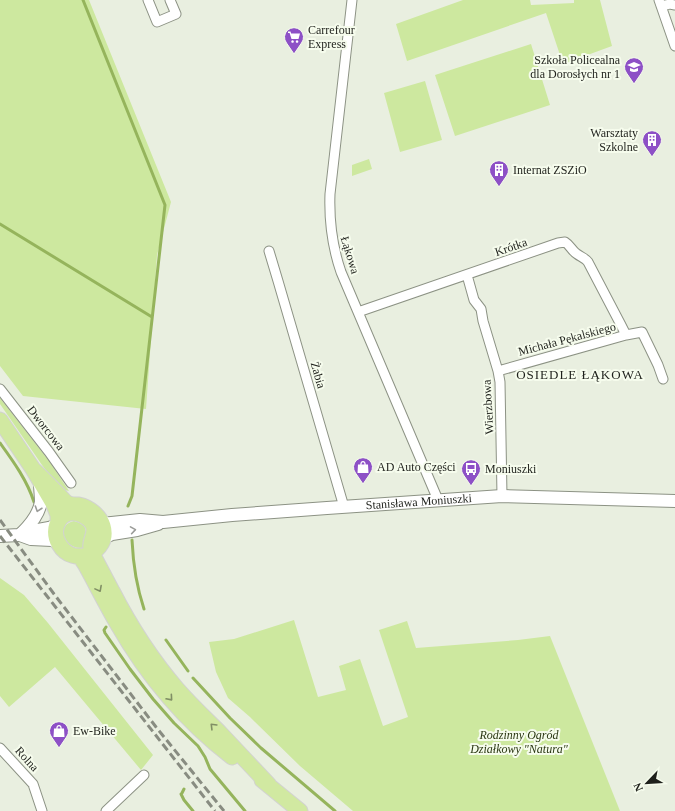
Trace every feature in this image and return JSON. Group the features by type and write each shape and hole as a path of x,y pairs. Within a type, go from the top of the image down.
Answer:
{"main road":[{"path":"0,420 36,474 56,509 58,514 58,523"},
{"path":"36,474 69,504 81,506 95,514 99,528"},
{"path":"85,554 65,552 57,542 55,531 61,517 65,514 78,513 99,528"},
{"path":"99,528 94,527 90,548 81,558 86,564 123,634 169,697 199,729 300,811"}],"street":[{"path":"148,0 157,22 176,14 170,0"},
{"name":"Łąkowa","path":"352,0 332,182 330,226 337,260 438,500"},
{"path":"675,5 660,3 675,46"},
{"name":"Krótka","path":"358,312 558,243 565,242 568,243 577,254 588,262 626,335"},
{"name":"Żabia","path":"269,251 344,507"},
{"name":"Wierzbowa","path":"467,275 474,300 481,309 483,321 498,371 500,387 502,496"},
{"name":"Michała Pękalskiego","path":"498,371 626,335 642,332 663,379"},
{"name":"Dworcowa","path":"0,390 49,452 71,483"},
{"path":"21,534 34,518 39,509 41,499 36,474"},
{"name":"Stanisława Moniuszki","path":"99,528 112,534 144,528 163,522 232,515 502,496 675,501"},
{"path":"0,536 21,534 47,528 58,523"},
{"path":"21,534 28,538 52,540 57,542"},
{"name":"Rolna","path":"0,748 33,784 42,811"},
{"path":"106,811 144,775"}],"green space":[{"path":"0,0 89,0 171,202 157,255 146,409 23,396 0,366"},
{"path":"463,0 530,0 531,5 574,3 574,0 600,0 612,46 563,64 546,13 407,61 396,24"},
{"path":"531,44 550,105 455,136 435,75"},
{"path":"425,81 442,140 400,152 384,93"},
{"path":"369,159 372,169 352,176 352,165"},
{"path":"0,398 49,461 69,491 65,490 62,492 0,404"},
{"path":"74,521 80,523 85,528 86,535 83,548 76,548 70,545 64,537 63,532 65,527 68,523"},
{"path":"0,578 24,595 153,755 141,770 55,667 9,707 0,696"},
{"name":"Rodzinny Ogród Działkowy \"Natura\"","path":"294,620 318,697 346,690 339,666 360,659 383,726 408,717 379,630 407,621 416,648 550,636 620,811 353,811 300,766 250,717 228,698 216,672 209,642 234,639"}],"waterway":[{"path":"83,0 165,205 132,496 128,506"},
{"path":"0,224 152,317"},
{"path":"0,443 24,478 34,502"},
{"path":"132,540 136,575 144,609"},
{"path":"106,627 104,630 105,633 130,669 174,723 198,746 210,769 245,811"},
{"path":"166,640 188,671"},
{"path":"193,678 230,718 261,748 335,811"},
{"path":"184,789 181,794 193,811"}],"railway":[{"path":"0,520 54,594 156,727 224,811"},
{"path":"0,536 215,811"}],"place":[{"name":"Carrefour Express","path":"294,54"},
{"name":"Szkoła Policealna dla Dorosłych nr 1","path":"634,84"},
{"name":"Warsztaty Szkolne","path":"652,157"},
{"name":"Internat ZSZiO","path":"499,187"},
{"name":"AD Auto Części","path":"363,484"},
{"name":"Moniuszki","path":"471,486"},
{"name":"Ew-Bike","path":"59,748"}],"district":[{"name":"OSIEDLE ŁĄKOWA","path":"580,374"}]}
